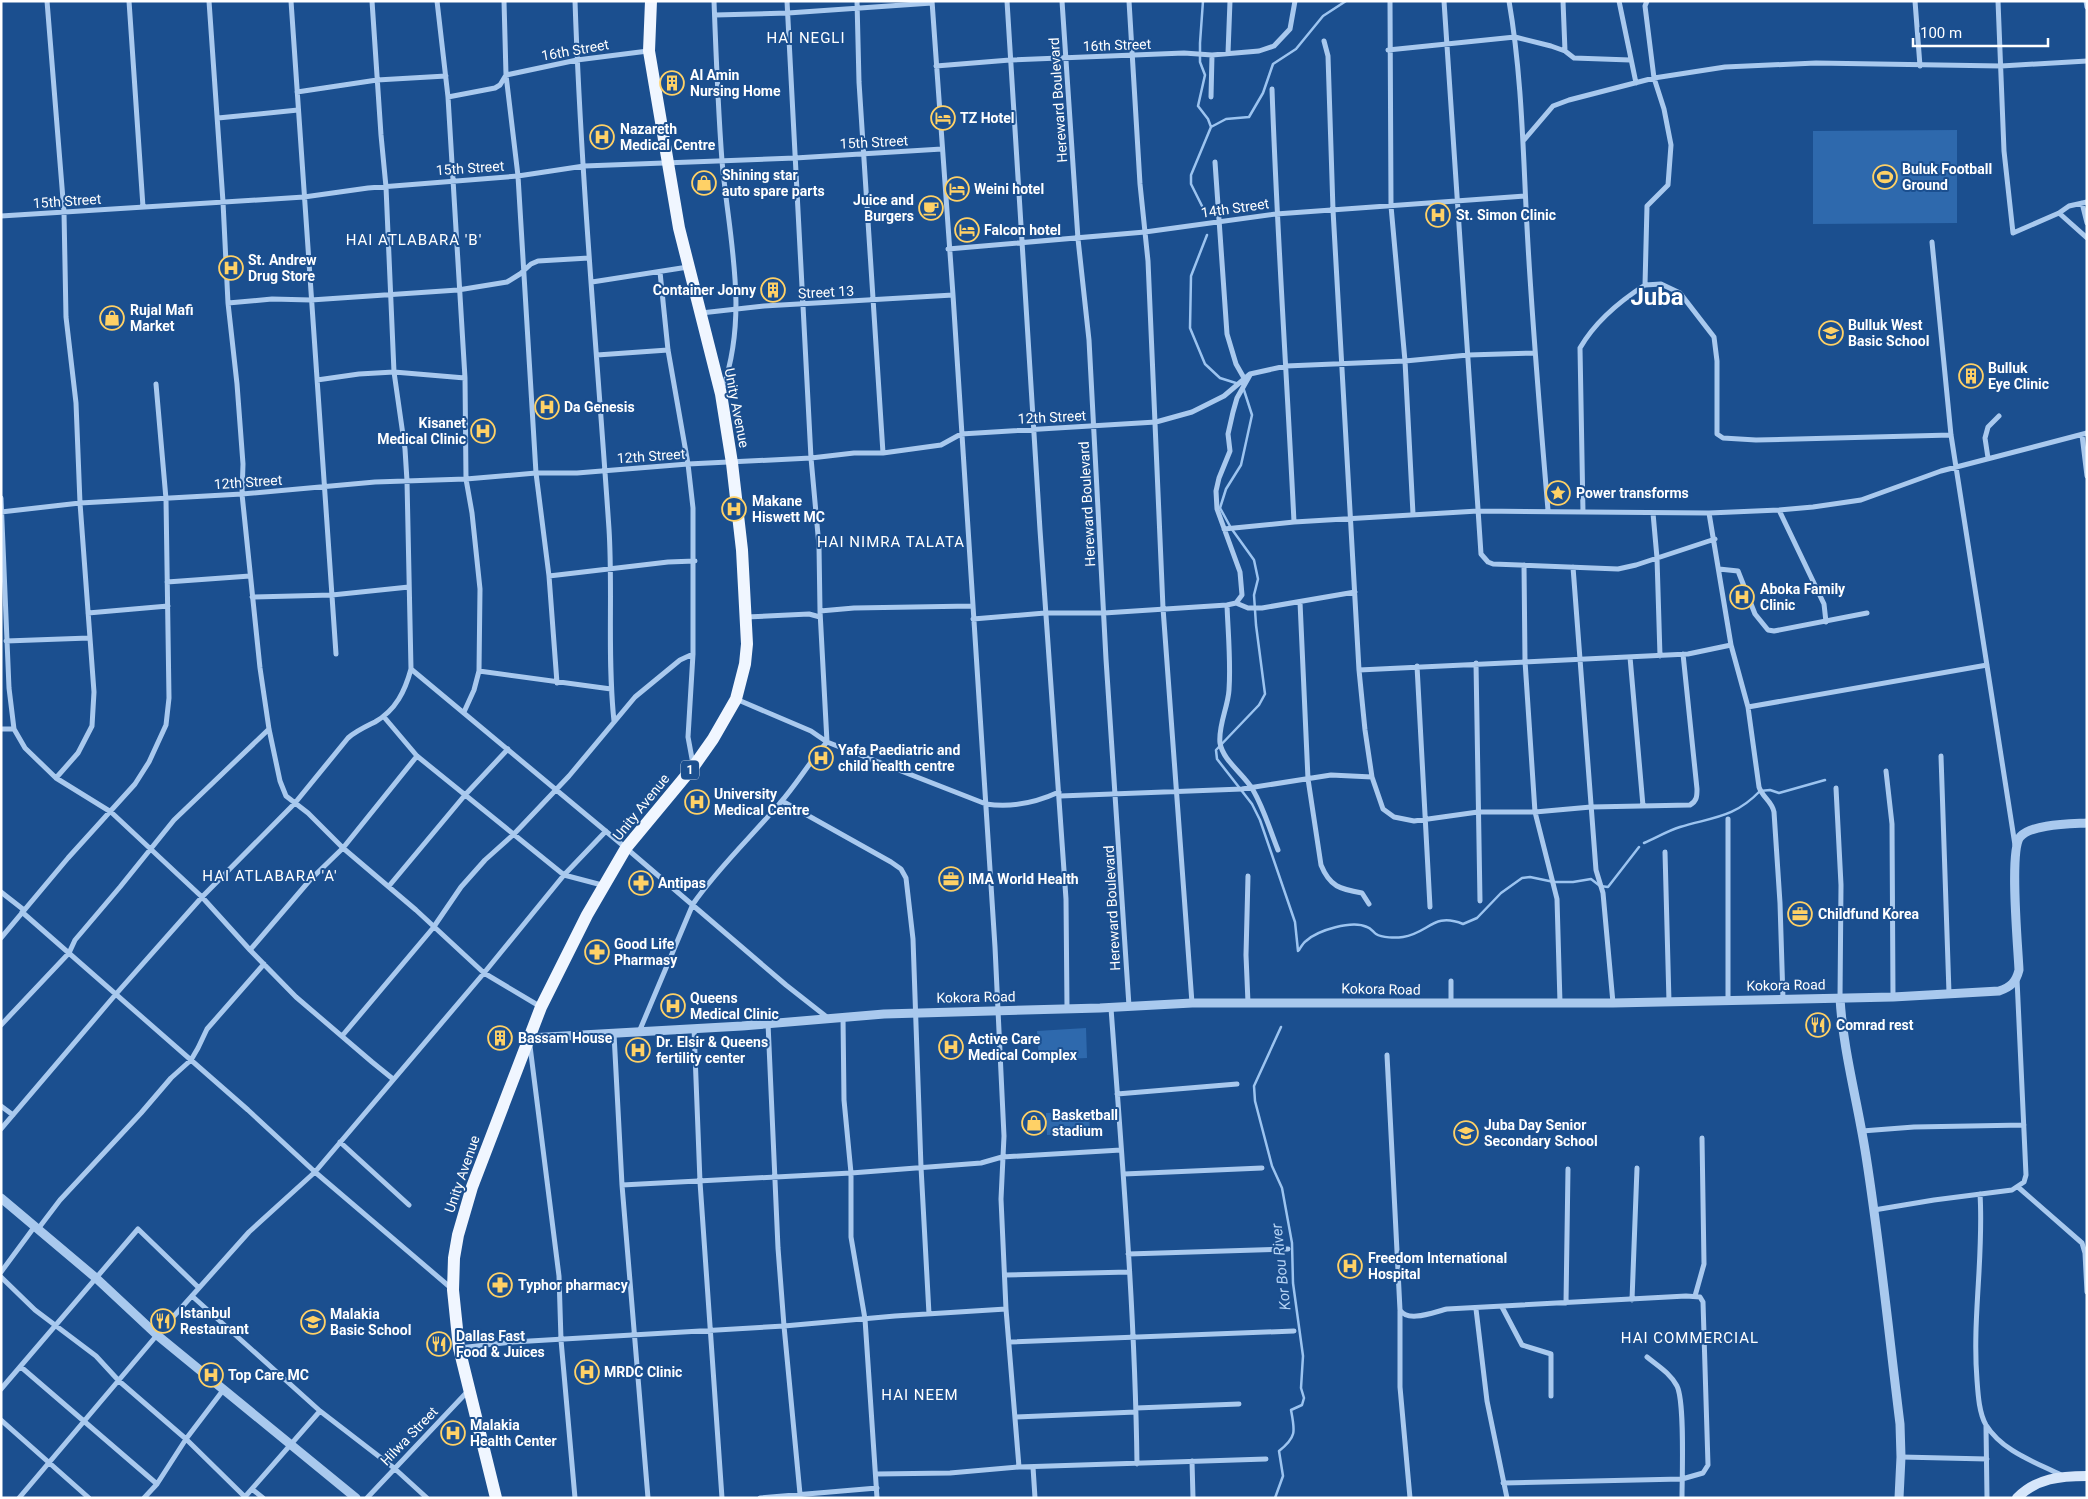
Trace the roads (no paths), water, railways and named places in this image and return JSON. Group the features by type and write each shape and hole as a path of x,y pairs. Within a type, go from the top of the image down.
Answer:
{"main road":[{"name":"Unity Avenue","path":"496,1498 468,1391 459,1348 453,1290 454,1258 458,1235 472,1187 541,1007 602,886 626,848 694,766 713,739 736,699 745,664 747,644 742,550 732,463 721,394 679,228 649,51 651,1"},
{"path":"2017,1498 2035,1483 2063,1476 2087,1476"}],"street":[{"path":"47,1 64,212 66,317 76,403 80,503 94,692 92,726 78,754 56,778"},
{"path":"129,1 143,207"},
{"path":"209,1 218,118 228,303 243,464 242,494 252,598 269,729 280,781 286,796 308,813 343,848 389,886 484,974 541,1007"},
{"path":"291,1 336,654"},
{"path":"1,1129 202,897 295,803 348,738 355,732 384,717 401,697 412,669 407,480 405,449 394,372 389,294 386,187 372,1"},
{"path":"437,1 448,97 458,290 465,378 466,479 474,522 480,589 479,671 474,690 464,712"},
{"path":"504,1 506,75 518,176 536,473 549,576 557,683"},
{"path":"574,1 589,258 611,568 610,690 614,721"},
{"path":"714,1 722,161 732,239 737,309 731,365 721,394"},
{"path":"639,1032 693,904 705,886 782,801 813,757 827,742 820,614 819,546 794,158 787,1"},
{"path":"1007,1 1033,430 1068,925 1068,1008"},
{"name":"Hereward Boulevard","path":"1062,1 1078,239 1089,340 1129,1006"},
{"path":"1129,1 1131,56 1145,232 1156,422 1163,608 1192,1003"},
{"path":"1228,52 1230,1"},
{"name":"16th Street","path":"936,66 1010,60 1184,54 1212,55 1228,52 1258,51 1274,46 1290,29 1295,1"},
{"path":"1390,1 1388,50 1391,206 1405,361 1413,514"},
{"path":"1444,1 1480,547 1484,559 1493,564 1618,569 1715,539"},
{"path":"1509,1 1516,37 1524,140 1525,196 1534,354 1548,510"},
{"path":"1563,1 1565,52"},
{"path":"1619,1 1636,83"},
{"path":"1645,285 1647,206 1668,185 1671,145 1664,109 1654,78 1645,6 1647,1"},
{"path":"1915,1 1920,66"},
{"path":"1998,1 2004,151 2013,233 2060,213 2070,206 2084,202 2087,223"},
{"path":"2086,1 2087,7"},
{"path":"715,15 788,14 857,4 932,2 995,947 1004,1136 1001,1198 1006,1309 1019,1466"},
{"path":"857,4 864,154 883,453"},
{"path":"1388,50 1516,37 1565,52 1574,58 1630,60"},
{"path":"1324,41 1328,56 1333,210 1352,518 1359,670 1372,777 1383,809 1394,817 1414,821 1478,812 1534,812 1591,807 1690,805 1696,799 1683,654"},
{"name":"16th Street","path":"506,75 577,60 649,51"},
{"path":"1211,97 1212,55"},
{"path":"1524,140 1553,106 1654,78 1725,66 1775,63 2001,66 2087,61"},
{"path":"448,97 495,88 500,85 506,75"},
{"path":"297,92 377,80 446,76"},
{"path":"1272,89 1276,214 1294,522"},
{"path":"218,118 298,110"},
{"name":"15th Street","path":"1,216 304,197 386,187 518,176 584,166 794,158 942,149"},
{"path":"1215,162 1227,334 1236,364 1244,378"},
{"name":"14th Street","path":"948,249 1145,232 1276,214 1525,196"},
{"path":"2060,213 2087,238"},
{"path":"1874,1210 2012,1190 2024,1182 2026,1175 2017,978 2016,849 1951,435 1932,242"},
{"path":"228,303 272,299 311,300 458,290 507,282 538,261 589,258"},
{"path":"592,282 688,267"},
{"path":"660,272 668,350 688,464 693,508 695,561 693,654 688,737 694,766"},
{"path":"1583,512 1580,348 1589,332 1628,295 1645,285 1661,284 1680,293 1714,337 1717,361 1717,434 1722,438 1756,440 1951,435"},
{"name":"Street 13","path":"701,313 804,304 953,295"},
{"path":"597,355 668,350"},
{"name":"12th Street","path":"2,512 80,503 242,494 375,482 466,479 536,473 577,473 688,464 812,458 854,453 883,453 941,445 961,434 1156,422 1192,412 1232,392 1250,374 1286,366 1405,361 1468,355 1534,354"},
{"path":"317,380 359,374 394,372 465,378"},
{"path":"973,619 1046,613 1104,613 1227,605 1236,602 1242,595 1242,584 1233,550 1217,509 1216,491 1230,450 1228,434 1237,398 1250,374"},
{"path":"1,938 128,794 150,762 166,725 169,698 166,499 156,384"},
{"path":"1988,458 1985,438 1988,427 2000,416"},
{"path":"1224,529 1294,522 1478,511 1548,510 1653,513 1779,510 1861,500 1941,471 2084,434 2087,476"},
{"path":"1,498 4,620 14,729 25,748 56,778 111,812 202,897 296,997 394,1078"},
{"path":"1779,510 1824,604 1826,622"},
{"path":"1709,512 1731,644 1748,707 1760,791 1770,803 1774,812 1780,903 1782,999"},
{"path":"1653,513 1657,558 1660,656"},
{"path":"549,576 611,568 695,561"},
{"path":"1524,565 1525,661 1534,812 1557,899 1560,1004"},
{"path":"1573,567 1596,870 1603,894 1613,1003"},
{"path":"1719,570 1738,571 1756,614 1768,630 1774,631 1867,613"},
{"path":"167,582 250,576"},
{"path":"252,598 332,595 409,587"},
{"path":"1236,602 1255,608 1355,592"},
{"path":"1300,602 1308,779 1321,865 1326,877 1335,886 1364,894 1369,904"},
{"path":"1227,605 1229,689 1220,735 1221,744 1227,757 1252,788 1260,803 1278,850"},
{"path":"88,613 168,606"},
{"path":"746,617 820,614 854,608 972,606"},
{"path":"6,641 89,638"},
{"path":"1359,670 1580,658 1660,656 1704,652 1731,644"},
{"path":"342,1036 433,928 461,887 485,860 514,834 555,790 635,697 680,660 693,654"},
{"path":"1630,657 1642,806"},
{"path":"1476,663 1480,902"},
{"path":"1748,707 1987,664"},
{"path":"1417,666 1430,908"},
{"path":"412,669 693,904 786,985 828,1018"},
{"path":"479,671 610,690"},
{"path":"736,699 811,731 827,742 986,804 1000,806 1039,801 1059,794 1116,794 1252,788 1330,775 1372,777"},
{"path":"384,717 418,756 564,875 602,886"},
{"path":"1,729 14,729"},
{"path":"1,1025 69,953 75,940 174,820 269,729"},
{"path":"389,886 465,795 508,749"},
{"path":"250,950 310,880 343,848 418,756"},
{"path":"1941,756 1949,994"},
{"path":"1886,771 1892,824 1893,997"},
{"path":"1836,788 1841,885 1840,998 1843,1036 1862,1131 1874,1210 1900,1424 1901,1457 1898,1498"},
{"path":"782,801 901,869 906,878 913,939 921,1167 929,1314"},
{"path":"1728,819 1728,1000"},
{"path":"2016,849 2020,837 2034,829 2087,823"},
{"path":"19,1498 157,1335 249,1232 315,1172 484,974 564,875 606,831"},
{"path":"1665,852 1669,1002"},
{"path":"1248,876 1246,955 1248,1003"},
{"path":"1,892 24,910 22,912 315,1172 453,1290"},
{"path":"1,1272 60,1200 171,1078 191,1060 207,1029 264,964"},
{"name":"Kokora Road","path":"529,1038 614,1034 916,1012 1111,1008 1192,1003 1560,1004 1893,997 1999,991 2012,986 2017,978"},
{"path":"1450,1004 1451,981"},
{"path":"1111,1008 1134,1338 1137,1464"},
{"path":"844,1017 844,1100 851,1173 851,1237 865,1319 878,1498"},
{"path":"768,1023 784,1326 798,1495"},
{"path":"694,1028 700,1182 722,1498"},
{"path":"614,1034 622,1185 648,1498"},
{"path":"529,1038 559,1276 561,1340 575,1498"},
{"path":"1387,1055 1400,1310 1400,1387 1410,1498"},
{"path":"1117,1094 1237,1084"},
{"path":"1,1106 13,1116"},
{"path":"1862,1131 1914,1127 2024,1126"},
{"path":"1695,1296 1704,1264 1702,1138"},
{"path":"340,1142 410,1205"},
{"path":"622,1185 851,1173 982,1163 1002,1157 1121,1150"},
{"path":"1124,1174 1262,1168"},
{"path":"1632,1300 1637,1168"},
{"path":"1566,1303 1568,1169"},
{"path":"2018,1187 2082,1243 2085,1253 2087,1292"},
{"path":"1980,1194 1981,1228 1975,1358 1981,1408 1986,1425 1987,1498"},
{"path":"1,1198 96,1278 157,1335 290,1446 356,1498"},
{"path":"1,1390 138,1230 199,1288"},
{"path":"1128,1254 1288,1249"},
{"path":"1005,1275 1129,1272"},
{"path":"1,1277 35,1310 96,1356 119,1381 186,1439 245,1497 320,1411"},
{"path":"192,1296 320,1411 394,1468 427,1498"},
{"path":"1400,1310 1406,1316 1447,1309 1476,1309 1695,1296 1700,1298 1704,1308 1708,1465 1704,1474 1682,1479 1503,1483"},
{"path":"1502,1307 1522,1345 1552,1354 1552,1396"},
{"path":"459,1348 487,1344 784,1326 1006,1309"},
{"path":"1476,1309 1487,1401 1506,1498"},
{"path":"1009,1342 1294,1331"},
{"path":"1647,1357 1668,1373 1678,1388 1681,1411 1682,1498"},
{"path":"21,1366 157,1484"},
{"path":"144,1498 157,1484 186,1439 224,1389"},
{"name":"Hilwa Street","path":"367,1498 468,1391"},
{"path":"1016,1417 1239,1404"},
{"path":"1,1420 89,1498"},
{"path":"1986,1425 2009,1448 2063,1476"},
{"path":"1901,1457 1987,1459"},
{"path":"877,1474 950,1473 1019,1466 1266,1459"},
{"path":"1192,1461 1193,1498"},
{"path":"1033,1467 1035,1498"},
{"path":"760,1498 877,1488"},
{"path":"252,1489 263,1498"}],"waterway":[{"path":"1203,1 1200,62 1205,75 1198,106 1208,119 1211,127"},
{"name":"Kor Bou River","path":"1205,212 1191,184 1191,175 1211,127 1226,119 1249,117 1263,93 1273,64 1296,49 1323,16 1346,1"},
{"path":"1207,235 1191,276 1190,328 1205,364 1220,378 1239,384"},
{"path":"1243,387 1252,415 1241,465 1226,489 1220,508 1231,528 1254,560 1258,579 1254,595 1256,625 1265,694 1259,705 1216,750 1217,759 1252,804 1260,820 1295,922 1298,951"},
{"path":"1644,843 1675,829 1732,812 1760,791 1770,790 1779,793 1825,780"},
{"path":"1299,950 1304,943 1318,933 1344,925 1361,925 1376,934 1397,938 1412,935 1432,924 1445,920 1463,924 1477,918 1501,893 1522,878 1530,877 1554,882 1573,882 1591,879 1600,886 1608,887 1639,847"},
{"name":"Kor Bou River","path":"1275,1498 1283,1476 1279,1451 1292,1437 1294,1429 1291,1410 1302,1405 1304,1398 1301,1388 1303,1356 1293,1283 1292,1243 1282,1188 1272,1166 1255,1101 1254,1086 1281,1027"}],"place":[{"name":"Al Amin Nursing Home","path":"672,83"},
{"name":"TZ Hotel","path":"943,118"},
{"name":"Nazareth Medical Centre","path":"602,137"},
{"name":"Buluk Football Ground","path":"1885,177"},
{"name":"Shining star auto spare parts","path":"704,183"},
{"name":"Weini hotel","path":"957,189"},
{"name":"Juice and Burgers","path":"931,208"},
{"name":"St. Simon Clinic","path":"1438,215"},
{"name":"Falcon hotel","path":"967,230"},
{"name":"St. Andrew Drug Store","path":"231,268"},
{"name":"Container Jonny","path":"773,290"},
{"name":"Rujal Mafi Market","path":"112,318"},
{"name":"Bulluk West Basic School","path":"1831,333"},
{"name":"Bulluk Eye Clinic","path":"1971,376"},
{"name":"Da Genesis","path":"547,407"},
{"name":"Kisanet Medical Clinic","path":"483,431"},
{"name":"Power transforms","path":"1558,493"},
{"name":"Makane Hiswett MC","path":"734,509"},
{"name":"Aboka Family Clinic","path":"1742,597"},
{"name":"Yafa Paediatric and child health centre","path":"821,758"},
{"name":"University Medical Centre","path":"697,802"},
{"name":"IMA World Health","path":"951,879"},
{"name":"Antipas","path":"641,883"},
{"name":"Childfund Korea","path":"1800,914"},
{"name":"Good Life Pharmasy","path":"597,952"},
{"name":"Queens Medical Clinic","path":"673,1006"},
{"name":"Comrad rest","path":"1818,1025"},
{"name":"Bassam House","path":"500,1038"},
{"name":"Active Care Medical Complex","path":"951,1047"},
{"name":"Dr. Elsir & Queens fertility center","path":"638,1050"},
{"name":"Basketball stadium","path":"1034,1123"},
{"name":"Juba Day Senior Secondary School","path":"1466,1133"},
{"name":"Freedom International Hospital","path":"1350,1266"},
{"name":"Typhor pharmacy","path":"500,1285"},
{"name":"Istanbul Restaurant","path":"163,1321"},
{"name":"Malakia Basic School","path":"313,1322"},
{"name":"Dallas Fast Food & Juices","path":"439,1344"},
{"name":"MRDC Clinic","path":"587,1372"},
{"name":"Top Care MC","path":"211,1375"},
{"name":"Malakia Health Center","path":"453,1433"}],"district":[{"name":"HAI NEGLI","path":"806,38"},
{"name":"HAI ATLABARA 'B'","path":"414,240"},
{"name":"Juba","path":"1657,297"},
{"name":"HAI NIMRA TALATA","path":"891,542"},
{"name":"HAI ATLABARA 'A'","path":"270,876"},
{"name":"HAI COMMERCIAL","path":"1690,1338"},
{"name":"HAI NEEM","path":"920,1395"}]}
